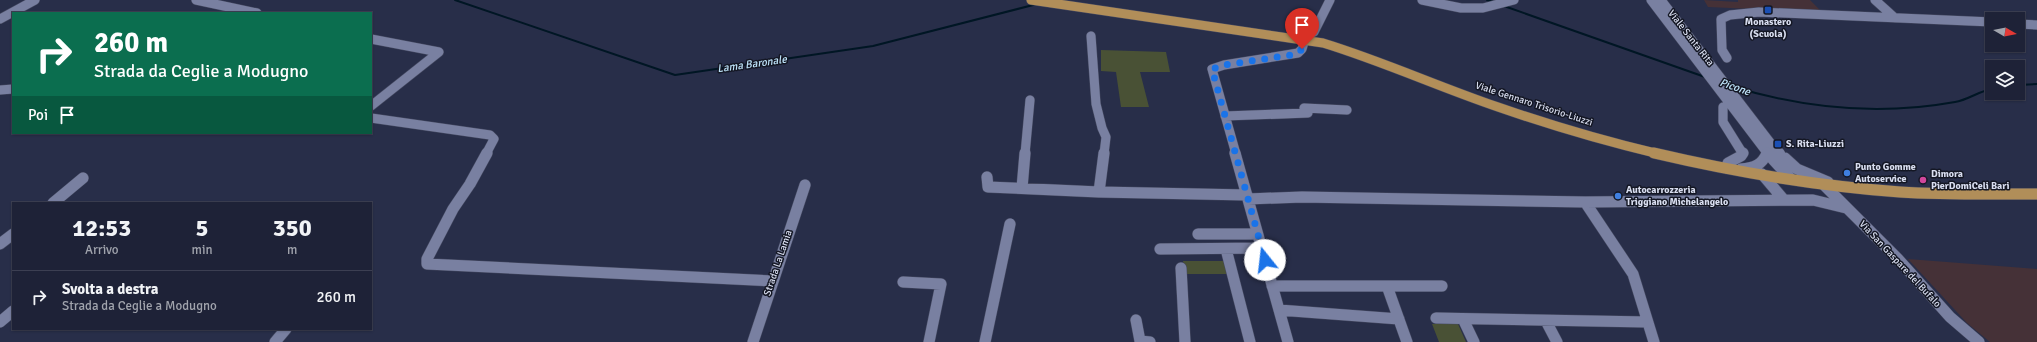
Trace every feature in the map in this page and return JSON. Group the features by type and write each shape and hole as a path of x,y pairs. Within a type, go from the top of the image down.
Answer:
{"main road":[{"name":"Viale Gennaro Trisorio-Liuzzi","path":"1031,0 1305,40 1355,52 1495,106 1544,122 1649,152 1732,169 1823,184 1884,192 1934,195 2037,194"}],"street":[{"path":"13,12 35,0"},
{"path":"196,0 252,12"},
{"path":"1288,342 1212,69 1224,65 1298,53 1302,49 1306,36 1314,32 1330,0"},
{"path":"1422,0 1461,8 1483,8 1514,0"},
{"name":"Viale Santa Rita","path":"1651,0 1753,126 1779,153"},
{"name":"Viale Santa Rita","path":"1662,0 1753,126 1767,153 1791,179"},
{"path":"1875,0 1895,18"},
{"path":"0,19 12,12"},
{"path":"1727,58 1722,50 1721,19 1730,14 1749,12 1985,22"},
{"path":"2025,24 2037,24"},
{"path":"1091,36 1094,50 1097,103 1102,132 1106,137 1099,192"},
{"path":"372,39 439,52 372,105"},
{"path":"0,90 12,89"},
{"path":"1022,188 1030,100"},
{"path":"1723,107 1723,122 1743,153 1741,156 1728,163 1732,169 1755,168 1760,165 1767,153"},
{"path":"1225,116 1308,113 1304,108 1347,110"},
{"path":"372,118 490,135 494,139 470,184 453,209 427,259 427,264 772,281"},
{"path":"1779,153 1789,171 1791,179"},
{"path":"1779,153 1802,172 1842,186"},
{"path":"1762,174 1784,200"},
{"path":"987,177 988,186 1099,192 1247,197 1585,202 1813,200 1846,208"},
{"path":"53,202 83,178"},
{"name":"Via San Gaspare del Bufalo","path":"1823,184 1898,259 1950,317 1979,342"},
{"name":"Strada La Lamia","path":"753,342 805,185"},
{"path":"1585,202 1633,274 1654,342"},
{"path":"985,342 1010,224"},
{"path":"1198,234 1257,234"},
{"path":"0,244 12,235"},
{"path":"1226,248 1250,342"},
{"path":"1160,249 1261,248"},
{"path":"1181,268 1185,342"},
{"path":"904,282 941,284 929,342"},
{"path":"1272,286 1442,286"},
{"path":"1387,286 1407,342"},
{"path":"1279,310 1399,318"},
{"path":"0,322 12,312"},
{"path":"1436,318 1647,322"},
{"path":"1464,319 1474,342"},
{"path":"1136,320 1140,341 1150,342"},
{"path":"1546,321 1557,342"},
{"path":"275,342 285,330"}],"shaded area":[{"path":"1704,0 1738,2 1738,0 1810,0 1822,12 1708,7"},
{"path":"1908,259 2037,269 2037,342 1990,342 1967,323"}],"green space":[{"path":"1101,50 1166,52 1170,72 1140,72 1149,107 1121,107 1116,72 1101,71"},
{"path":"1183,261 1225,261 1228,274 1185,274"},
{"path":"1432,324 1458,324 1466,342 1439,342"}],"waterway":[{"name":"Lama Baronale","path":"455,0 675,75 873,46 1037,4"},
{"name":"Picone","path":"1487,0 1494,2"},
{"name":"Picone","path":"1504,6 1705,77"},
{"name":"Picone","path":"2025,85 2037,84"},
{"name":"Picone","path":"1731,86 1759,94 1814,105 1870,109 1898,109 1955,102 1985,91"}],"place":[{"name":"Monastero (Scuola)","path":"1768,10"},
{"name":"S. Rita-Liuzzi","path":"1778,144"},
{"name":"Punto Gomme Autoservice","path":"1847,173"},
{"name":"Dimora PierDomiCeli Bari","path":"1923,180"},
{"name":"Autocarrozzeria Triggiano Michelangelo","path":"1618,196"}],"route":[{"path":"1265,260 1212,69 1224,65 1291,55 1298,53 1302,49"}]}
